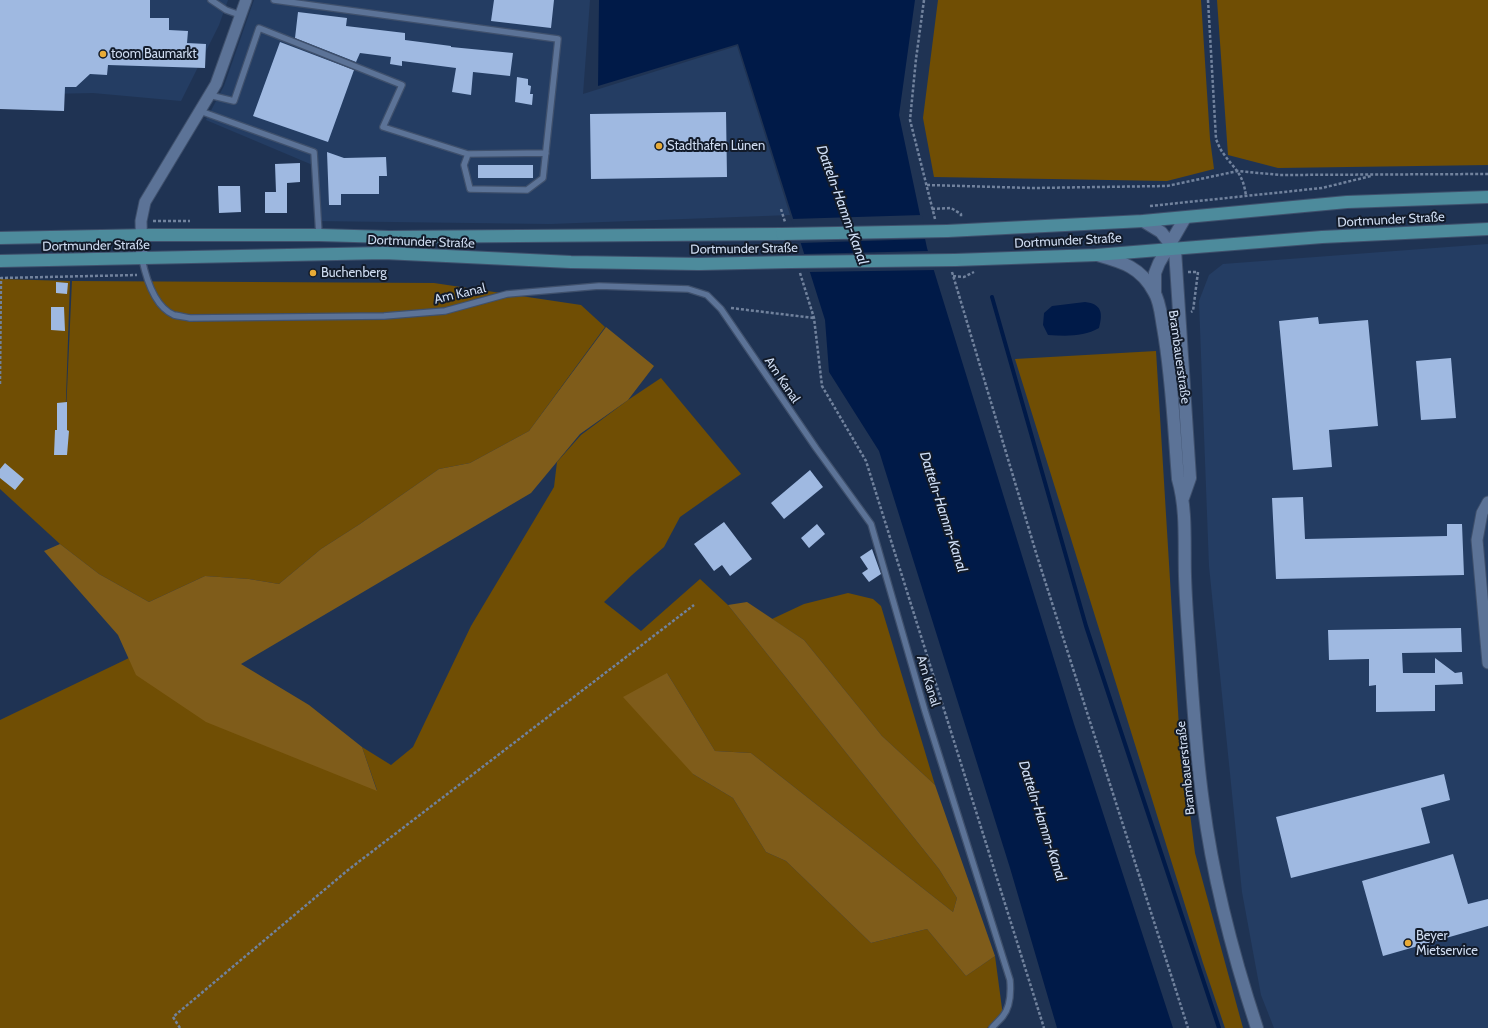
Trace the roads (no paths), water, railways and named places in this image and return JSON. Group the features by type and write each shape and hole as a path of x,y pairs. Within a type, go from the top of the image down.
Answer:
{"main road":[{"name":"Dortmunder Straße","path":"0,238 319,235 396,236 784,229 947,230 1143,221 1347,202 1488,197"},
{"path":"1155,292 1156,273 1185,218"},
{"path":"1143,221 1161,232 1170,248"},
{"name":"Dortmunder Straße","path":"0,261 384,253 571,262 794,264 1096,255 1322,237 1488,229"},
{"name":"Brambauerstraße","path":"1170,248 1190,478 1183,498"},
{"name":"Brambauerstraße","path":"1096,255 1124,263 1135,269 1155,292 1167,350 1178,479 1183,498 1185,584 1191,675 1203,802 1214,866 1227,927 1245,992 1257,1028"}],"street":[{"path":"142,259 140,236 145,202 216,84 246,0"},
{"path":"1488,502 1482,513 1477,540 1488,662"}],"lane":[{"path":"211,0 226,10 240,15"},
{"path":"274,0 558,39 544,178 527,190 470,189 464,165 468,154"},
{"path":"209,95 234,101 259,28 402,85 383,127 468,154 546,153"},
{"path":"200,111 314,152 319,235"},
{"name":"Am Kanal","path":"142,259 145,275 151,290 160,303 173,314 190,318 384,316 445,311 507,294 599,286 688,289 707,295 721,309 816,448 871,524 925,711 1010,980 1011,995 1004,1016 992,1028"}],"water":[{"name":"Datteln-Hamm-Kanal","path":"599,0 915,0 899,115 927,248 1074,724 1173,1028 1057,1028 1010,868 879,451 829,372 825,320 738,44 598,86"},
{"path":"1085,302 1095,305 1100,310 1101,318 1099,328 1087,333 1068,336 1048,335 1043,325 1044,313 1052,306"}],"waterway":[{"path":"992,297 1086,626 1219,1028"}],"place":[{"name":"toom Baumarkt","path":"103,54"},
{"name":"Stadthafen Lünen","path":"659,146"},
{"name":"Buchenberg","path":"313,273"},
{"name":"Beyer Mietservice","path":"1408,943"}]}
